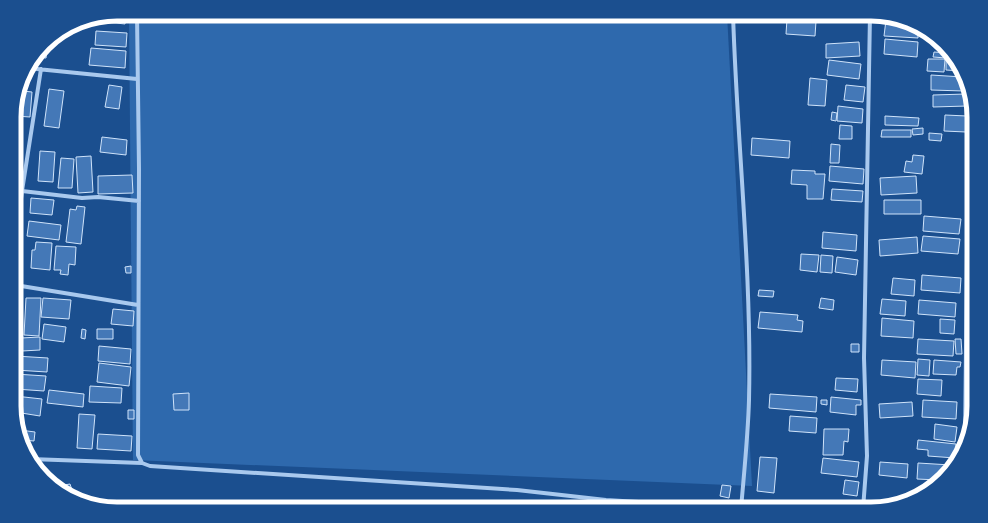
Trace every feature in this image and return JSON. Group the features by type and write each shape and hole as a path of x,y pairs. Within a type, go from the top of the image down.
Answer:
{"street":[{"path":"137,21 139,201 138,455 142,463"},
{"path":"733,21 736,100 747,285 749,400 742,502"},
{"path":"864,502 867,456 864,350 870,21"},
{"path":"34,69 137,79"},
{"path":"21,198 41,70"},
{"path":"22,191 82,198 98,197 139,201"},
{"path":"965,423 967,253"},
{"path":"21,286 138,305"},
{"path":"37,459 142,463 150,466 517,490 606,500 639,502"}],"shaded area":[{"path":"129,21 727,21 752,486 133,460"}],"building":[{"path":"125,21 125,24 106,22"},
{"path":"787,21 816,21 815,36 786,34"},
{"path":"886,22 902,26 918,34 918,38 884,36"},
{"path":"96,31 127,33 126,47 95,45"},
{"path":"885,39 918,42 917,57 884,54"},
{"path":"859,42 860,56 826,58 826,44"},
{"path":"91,48 126,51 125,68 89,65"},
{"path":"47,52 46,58 42,58"},
{"path":"934,52 942,52 951,64 955,71 946,70 946,58 933,57"},
{"path":"928,59 945,59 944,72 927,71"},
{"path":"829,60 861,64 859,79 827,75"},
{"path":"931,75 958,77 963,91 931,90"},
{"path":"810,78 827,80 825,106 808,105"},
{"path":"109,85 122,87 119,109 105,107"},
{"path":"846,85 865,87 863,102 844,100"},
{"path":"49,89 64,91 59,128 44,126"},
{"path":"24,91 32,92 30,117 21,116"},
{"path":"964,94 966,106 933,107 933,95"},
{"path":"838,106 863,109 862,123 837,121"},
{"path":"832,112 837,113 836,121 831,120"},
{"path":"945,115 967,116 966,132 944,131"},
{"path":"885,116 919,118 918,126 885,125"},
{"path":"840,125 852,126 852,139 839,139"},
{"path":"923,128 923,134 913,135 912,129"},
{"path":"882,130 911,130 911,137 881,137"},
{"path":"929,133 942,134 941,141 929,140"},
{"path":"102,137 127,140 126,155 100,152"},
{"path":"752,138 790,141 789,158 751,155"},
{"path":"831,144 840,145 839,163 830,163"},
{"path":"40,151 55,152 53,182 38,181"},
{"path":"913,155 924,156 922,174 904,172 906,161 912,162"},
{"path":"91,156 93,192 78,193 76,157"},
{"path":"61,158 74,159 72,188 58,188"},
{"path":"830,166 864,169 863,184 829,181"},
{"path":"792,170 815,171 815,174 825,174 823,199 807,199 807,185 791,184"},
{"path":"132,175 133,193 98,194 98,176"},
{"path":"916,176 917,193 881,195 880,178"},
{"path":"832,189 863,191 862,202 831,200"},
{"path":"31,198 54,200 52,215 30,213"},
{"path":"884,200 921,200 921,214 884,214"},
{"path":"77,206 85,207 81,244 66,242 70,209 76,210"},
{"path":"924,216 961,219 959,234 923,231"},
{"path":"29,221 61,225 59,240 27,236"},
{"path":"823,232 857,235 856,251 822,248"},
{"path":"923,236 960,239 958,254 921,251"},
{"path":"917,237 918,253 880,256 879,240"},
{"path":"36,242 52,243 50,270 31,268 32,250 35,250"},
{"path":"56,246 76,247 75,265 69,264 68,275 60,274 61,270 54,270"},
{"path":"801,254 819,255 817,272 800,270"},
{"path":"821,255 833,256 832,273 820,272"},
{"path":"837,257 858,260 856,275 835,272"},
{"path":"131,266 131,273 126,273 125,267"},
{"path":"922,275 961,278 960,293 921,290"},
{"path":"893,278 915,280 914,296 891,294"},
{"path":"759,290 774,291 773,297 758,296"},
{"path":"26,298 41,298 39,336 24,335"},
{"path":"43,298 71,300 69,319 41,317"},
{"path":"821,298 834,300 833,310 819,308"},
{"path":"882,299 906,301 905,316 880,314"},
{"path":"919,300 956,303 955,317 918,314"},
{"path":"113,309 134,311 133,326 111,324"},
{"path":"760,312 798,315 797,320 803,321 802,332 758,328"},
{"path":"882,318 914,321 913,338 881,336"},
{"path":"940,319 955,320 954,334 940,333"},
{"path":"44,324 66,327 64,342 42,339"},
{"path":"82,329 86,330 85,339 81,338"},
{"path":"97,329 113,329 113,339 97,339"},
{"path":"40,337 40,350 22,351 21,338"},
{"path":"918,339 954,341 953,356 917,354"},
{"path":"955,339 961,339 962,354 956,354"},
{"path":"851,344 859,344 859,352 851,352"},
{"path":"99,346 131,349 130,364 98,361"},
{"path":"21,356 48,358 47,372 21,370"},
{"path":"918,359 930,360 929,376 917,375"},
{"path":"882,360 916,362 915,378 881,375"},
{"path":"934,360 961,362 960,367 957,367 956,375 933,374"},
{"path":"99,363 131,367 129,386 97,382"},
{"path":"21,374 46,376 44,391 21,389"},
{"path":"836,378 858,379 857,392 835,390"},
{"path":"918,379 942,380 941,396 917,394"},
{"path":"90,386 122,388 121,403 89,402"},
{"path":"49,390 84,394 83,407 47,403"},
{"path":"189,393 189,410 174,410 173,394"},
{"path":"770,394 817,397 816,412 769,408"},
{"path":"21,397 42,399 40,416 22,413"},
{"path":"831,397 861,400 861,405 856,405 856,415 830,412"},
{"path":"821,400 827,400 827,405 821,404"},
{"path":"923,400 957,402 956,419 922,417"},
{"path":"912,402 913,416 880,418 879,404"},
{"path":"128,410 134,410 134,419 128,419"},
{"path":"79,414 95,415 92,449 77,448"},
{"path":"790,416 817,418 816,433 789,431"},
{"path":"935,424 957,427 955,442 934,439"},
{"path":"824,429 849,429 848,442 844,441 843,455 823,455"},
{"path":"24,431 35,432 34,441 27,440"},
{"path":"98,434 132,436 131,451 97,449"},
{"path":"918,440 956,444 956,451 952,458 928,456 928,450 917,449"},
{"path":"760,457 777,458 774,493 757,491"},
{"path":"823,458 859,462 857,477 821,473"},
{"path":"880,462 908,464 907,478 879,475"},
{"path":"918,463 946,465 932,480 917,479"},
{"path":"845,480 859,482 857,496 843,494"},
{"path":"70,484 72,490 64,486 64,485"},
{"path":"722,485 731,486 729,498 720,496"}]}
